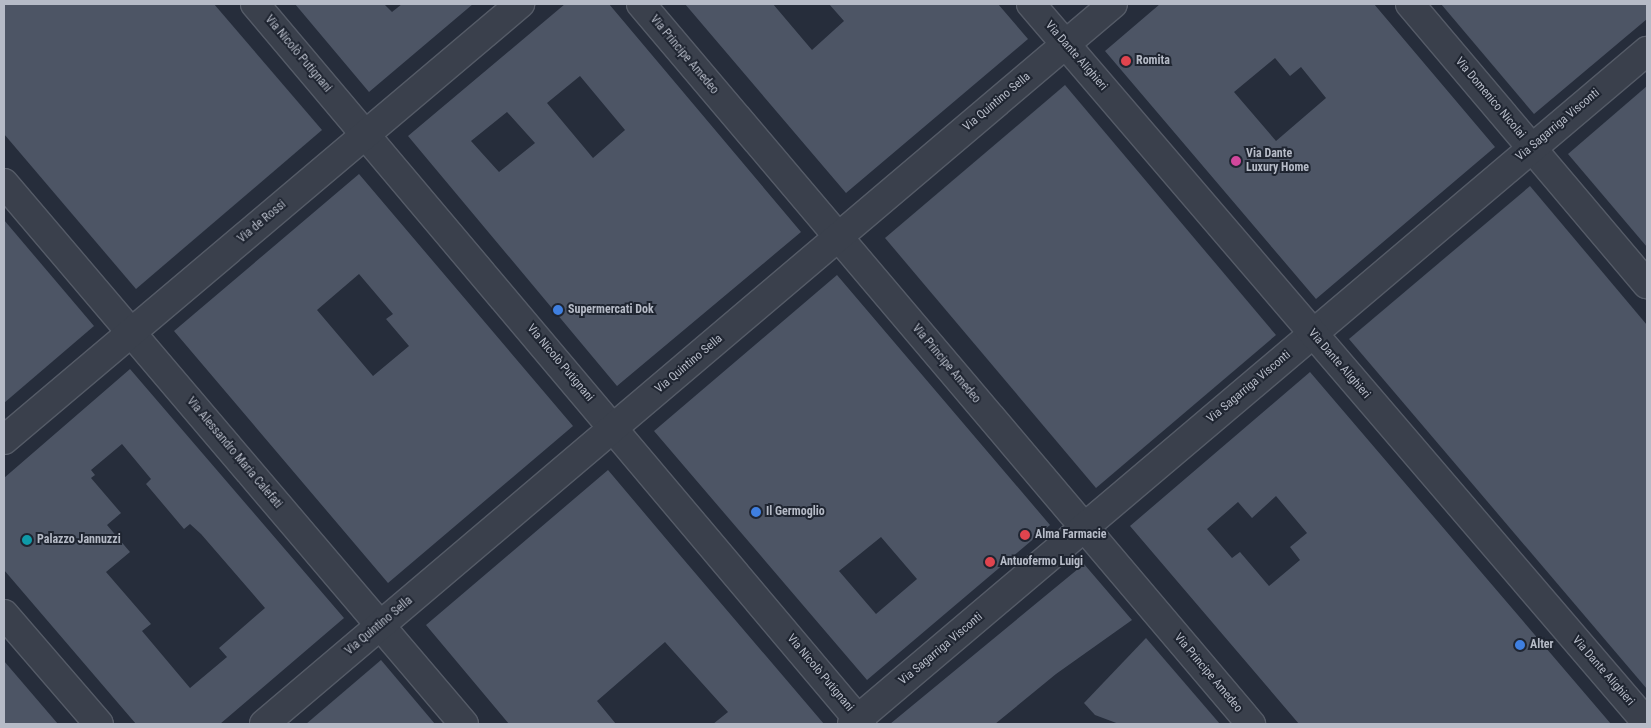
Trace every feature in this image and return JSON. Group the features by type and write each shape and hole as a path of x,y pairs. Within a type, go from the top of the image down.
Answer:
{"street":[{"name":"Via Nicolò Putignani","path":"255,4 614,427 858,723"},
{"name":"Via de Rossi","path":"4,440 520,4"},
{"name":"Via Principe Amedeo","path":"641,4 1251,724"},
{"name":"Via Dante Alighieri","path":"1031,4 1647,723"},
{"name":"Via Quintino Sella","path":"264,724 1113,4"},
{"name":"Via Domenico Nicolai","path":"1410,4 1647,284"},
{"name":"Via Sagarriga Visconti","path":"858,723 1312,332 1647,51"},
{"name":"Via Alessandro Maria Calefati","path":"4,183 464,724"},
{"path":"4,614 99,724"}],"building":[{"path":"4,4 214,4 322,130 136,289 4,134"},
{"path":"295,4 384,4 392,12 402,4 473,4 369,92"},
{"path":"565,4 609,4 801,232 617,386 408,136","holes":["580,76 625,130 593,158 547,103","507,112 535,143 499,172 471,141"]},
{"path":"685,4 773,4 812,50 844,21 829,4 998,4 1028,39 846,193"},
{"path":"1160,4 1374,4 1495,147 1316,299 1105,51","holes":["1275,58 1290,76 1301,67 1326,98 1276,141 1234,92"]},
{"path":"1441,4 1647,4 1647,19 1534,114"},
{"path":"1065,85 1276,335 1096,488 885,238"},
{"path":"1647,86 1647,247 1568,154"},
{"path":"359,174 573,426 388,583 174,331","holes":["359,274 393,314 386,319 409,346 373,376 317,310"]},
{"path":"1530,186 1647,325 1647,689 1349,339"},
{"path":"4,220 94,326 4,403"},
{"path":"837,275 1050,525 867,680 654,431","holes":["881,537 917,579 876,614 839,571"]},
{"path":"130,369 344,618 220,724 136,724 4,570 4,478","holes":["122,444 151,479 146,484 184,529 190,524 201,534 265,608 219,648 227,657 190,688 142,631 151,624 106,572 130,552 107,525 121,513 91,478 95,475 91,470"]},
{"path":"1310,372 1611,724 1299,724 1130,526","holes":["1276,496 1307,533 1290,547 1300,560 1269,586 1240,552 1232,558 1207,529 1238,502 1252,518"]},
{"path":"608,470 824,724 713,724 728,712 665,642 597,701 616,724 509,724 426,625"},
{"path":"1084,564 1132,620 1056,674 995,724 890,724"},
{"path":"1146,638 1220,724 1119,724 1095,715 1084,703"},
{"path":"381,660 435,724 306,724"},
{"path":"4,661 58,724 4,724"}],"place":[{"name":"Romita","path":"1126,61"},
{"name":"Via Dante Luxury Home","path":"1236,161"},
{"name":"Supermercati Dok","path":"558,310"},
{"name":"Il Germoglio","path":"756,512"},
{"name":"Alma Farmacie","path":"1025,535"},
{"name":"Palazzo Jannuzzi","path":"27,540"},
{"name":"Antuofermo Luigi","path":"990,562"},
{"name":"Alter","path":"1520,645"}]}
